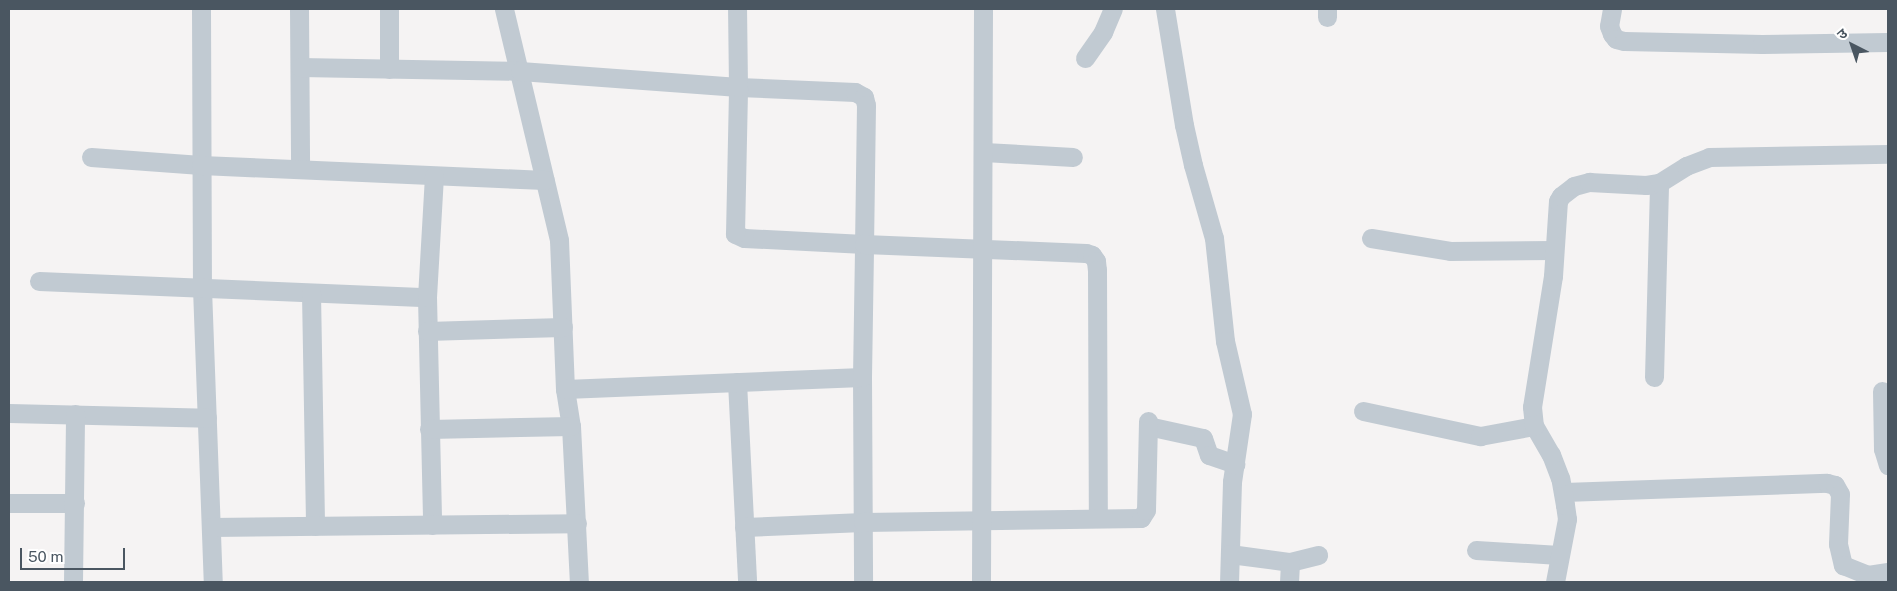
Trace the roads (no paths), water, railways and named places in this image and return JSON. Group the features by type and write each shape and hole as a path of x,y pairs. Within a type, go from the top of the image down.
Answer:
{"street":[{"path":"201,9 202,288 213,582"},
{"path":"299,9 300,169"},
{"path":"389,9 389,69"},
{"path":"504,9 559,240 565,389 571,426 579,582"},
{"path":"737,9 738,87 735,234 744,238 1086,253 1096,261 1098,518"},
{"path":"981,582 983,9"},
{"path":"1085,58 1103,32 1113,9"},
{"path":"1165,9 1184,125 1193,165 1214,238 1225,341 1242,414 1232,482 1230,582"},
{"path":"1612,9 1609,26 1612,34 1616,39 1624,41 1762,44 1888,42"},
{"path":"300,67 520,71 738,87 855,92 864,96 866,105 862,377 863,582"},
{"path":"984,152 1073,156"},
{"path":"1555,582 1567,519 1564,492 1551,456 1534,426 1532,407 1553,276 1558,201 1566,190 1588,182 1646,185 1659,183 1686,166 1709,157 1888,154"},
{"path":"90,157 201,165 546,180"},
{"path":"432,525 427,297 434,176"},
{"path":"1654,377 1659,183"},
{"path":"1371,238 1402,245 1450,251 1554,250"},
{"path":"39,281 427,297"},
{"path":"311,293 315,526"},
{"path":"427,330 563,327"},
{"path":"565,389 862,377"},
{"path":"737,382 748,582"},
{"path":"1882,391 1884,449 1888,465"},
{"path":"1363,411 1480,436 1534,426"},
{"path":"9,413 207,418"},
{"path":"74,582 75,414"},
{"path":"744,527 863,522 1135,519 1145,514 1148,424 1203,438 1210,455 1235,464"},
{"path":"430,429 571,426"},
{"path":"1564,492 1827,483 1835,485 1840,494 1838,544 1843,565 1868,575 1888,572"},
{"path":"9,503 75,503"},
{"path":"211,527 577,523"},
{"path":"1476,550 1559,555"},
{"path":"1230,554 1290,562 1318,555"},
{"path":"1289,582 1290,562"}]}
